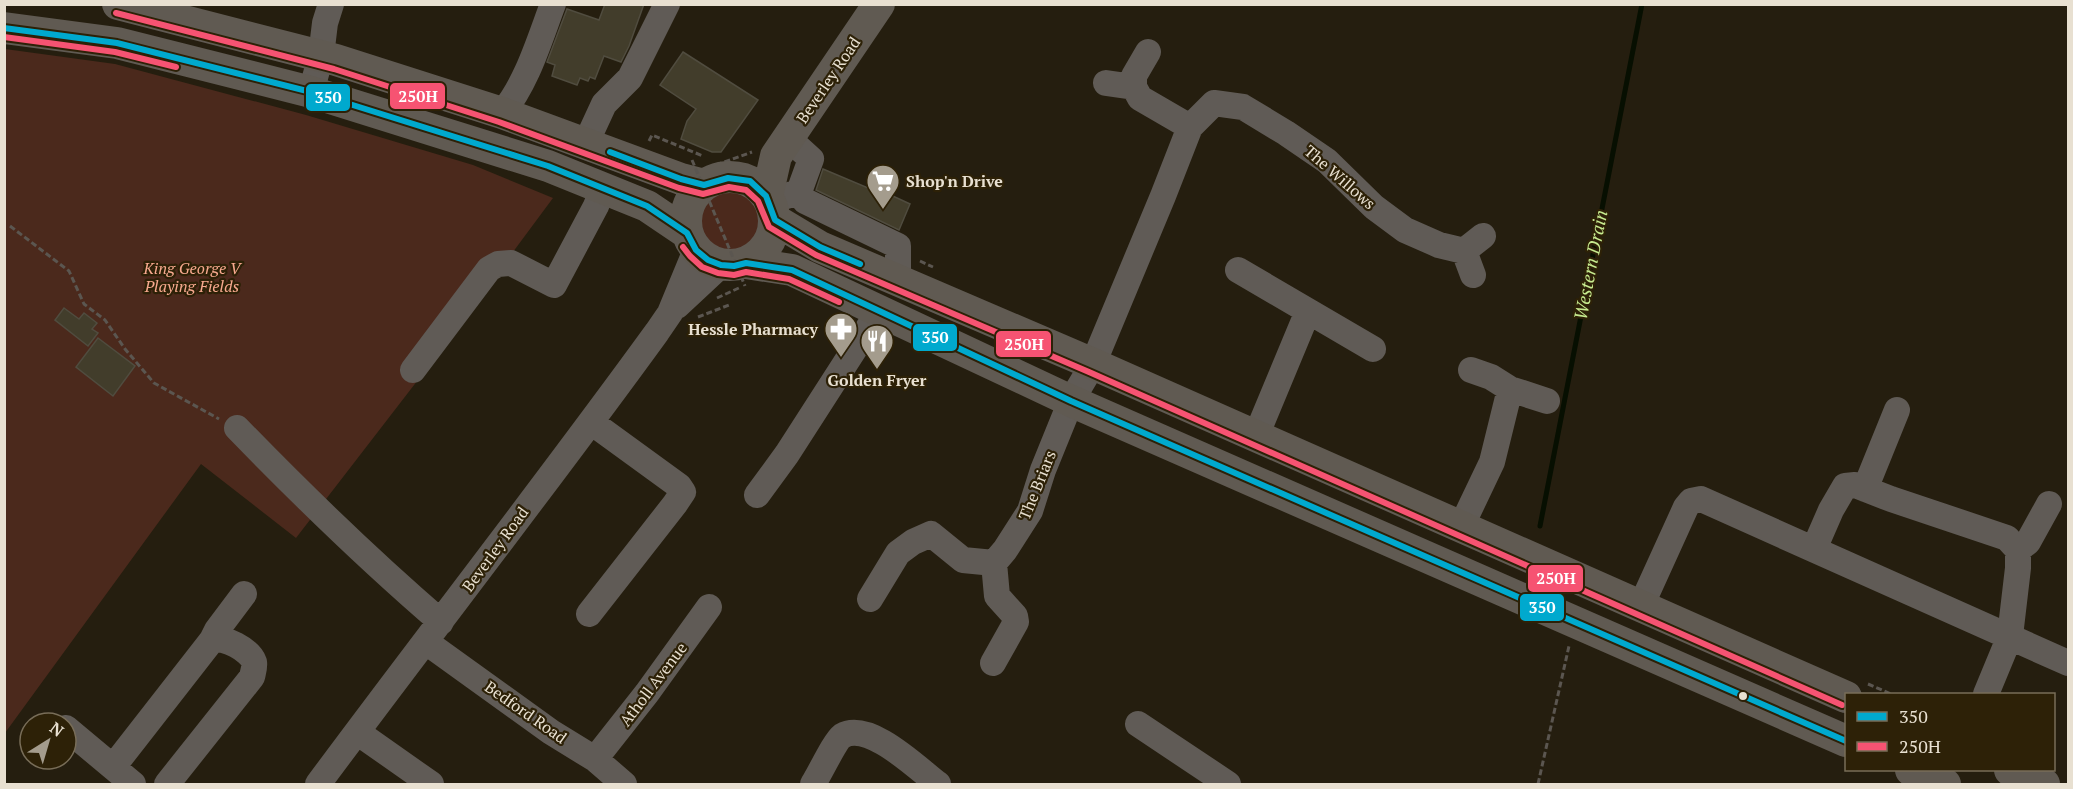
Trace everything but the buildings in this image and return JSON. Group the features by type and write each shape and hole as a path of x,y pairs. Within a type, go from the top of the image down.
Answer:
{"main road":[{"name":"Beverley Road","path":"740,178 782,147 879,4"},
{"path":"127,5 321,56 502,113 681,179 699,167"},
{"path":"4,28 117,43 311,92 548,166 647,206 719,259 792,270 1071,401 1845,741"},
{"name":"Beverley Road","path":"719,259 758,256 767,246 773,234 770,206 782,147"},
{"path":"699,167 715,179 727,177 750,181 770,206 820,247 1093,364 1845,697"},
{"path":"699,167 686,219 719,259"},
{"path":"1913,771 1945,784"},
{"path":"2012,771 2044,784"}],"street":[{"path":"311,92 331,4"},
{"path":"502,113 511,102 523,78 553,4"},
{"path":"588,143 604,104 630,78 667,4"},
{"path":"1148,52 1134,76 1134,87 1140,98 1190,127"},
{"path":"1106,83 1134,87"},
{"name":"The Willows","path":"1093,364 1164,196 1190,127 1214,103 1243,107 1286,133 1327,161 1374,207 1404,230 1439,245 1474,254"},
{"path":"770,206 799,192 811,159 782,147"},
{"path":"412,370 489,269 498,264 511,263 554,285 596,206 603,188"},
{"path":"799,192 805,201 898,246 898,280"},
{"name":"Beverley Road","path":"318,784 591,422 670,313 719,259"},
{"path":"1238,270 1373,349"},
{"path":"757,495 803,430 879,311"},
{"path":"1256,436 1308,311"},
{"name":"The Briars","path":"994,563 1030,511 1043,470 1071,401 1093,364"},
{"path":"1471,370 1491,377 1510,389 1547,401"},
{"path":"1461,527 1491,462 1510,389"},
{"path":"1865,489 1897,410"},
{"path":"589,614 683,492 679,486 591,422"},
{"name":"Bedford Road","path":"237,428 384,574 434,632 551,732 595,759 624,784"},
{"path":"1814,549 1831,510 1845,486 1855,485 2007,538 2018,550 2010,636 1986,693"},
{"path":"1641,606 1686,507 1691,501 1701,499 2068,663"},
{"path":"2018,550 2028,542 2049,504"},
{"path":"870,599 898,553 913,542 930,534 963,560 994,563 996,592 999,599 1015,616 1016,622 993,663"},
{"path":"78,739 118,777 217,630 244,594"},
{"name":"Atholl Avenue","path":"595,759 647,693 709,607"},
{"path":"167,784 252,677 255,666 253,659 230,641 220,638 212,640"},
{"path":"1138,724 1227,784"},
{"path":"357,732 430,784"},
{"path":"813,784 840,737 852,732 877,737 938,784"}],"path":[{"path":"659,145 648,140 652,135 699,167 719,259 715,299"},
{"path":"10,226 69,272 84,304 105,320 124,349 154,383 237,428"},
{"path":"695,308 698,318 729,305"},
{"path":"1538,784 1570,643"}],"green space":[{"name":"King George V Playing Fields","path":"5,49 115,64 306,115 473,165 553,198 421,376 296,538 201,464 21,711 18,711 18,715 5,733"},
{"path":"729,190 747,196 755,204 761,222 755,240 747,248 729,254 711,248 703,240 697,222 703,204 711,196"}],"waterway":[{"name":"Western Drain","path":"1540,526 1642,4"}],"transit line":[{"name":"250H","path":"116,13 334,69 499,122 679,188 703,194 729,187 746,190 758,201 769,227 816,255 1089,372 1842,705"},
{"name":"350","path":"4,28 117,43 311,92 548,166 647,206 687,233 696,250 708,260 721,265 734,266 746,263 792,270 1071,401 1845,741"},
{"name":"250H","path":"4,37 115,52 176,67"},
{"name":"350","path":"610,152 681,179 704,185 728,178 750,181 766,196 775,220 820,247 860,264"},
{"name":"250H","path":"683,247 702,267 718,273 734,275 746,272 789,279 839,302"}],"place":[{"name":"Shop'n Drive","path":"883,210"},
{"name":"Hessle Pharmacy","path":"841,358"},
{"name":"Golden Fryer","path":"877,370"}]}
